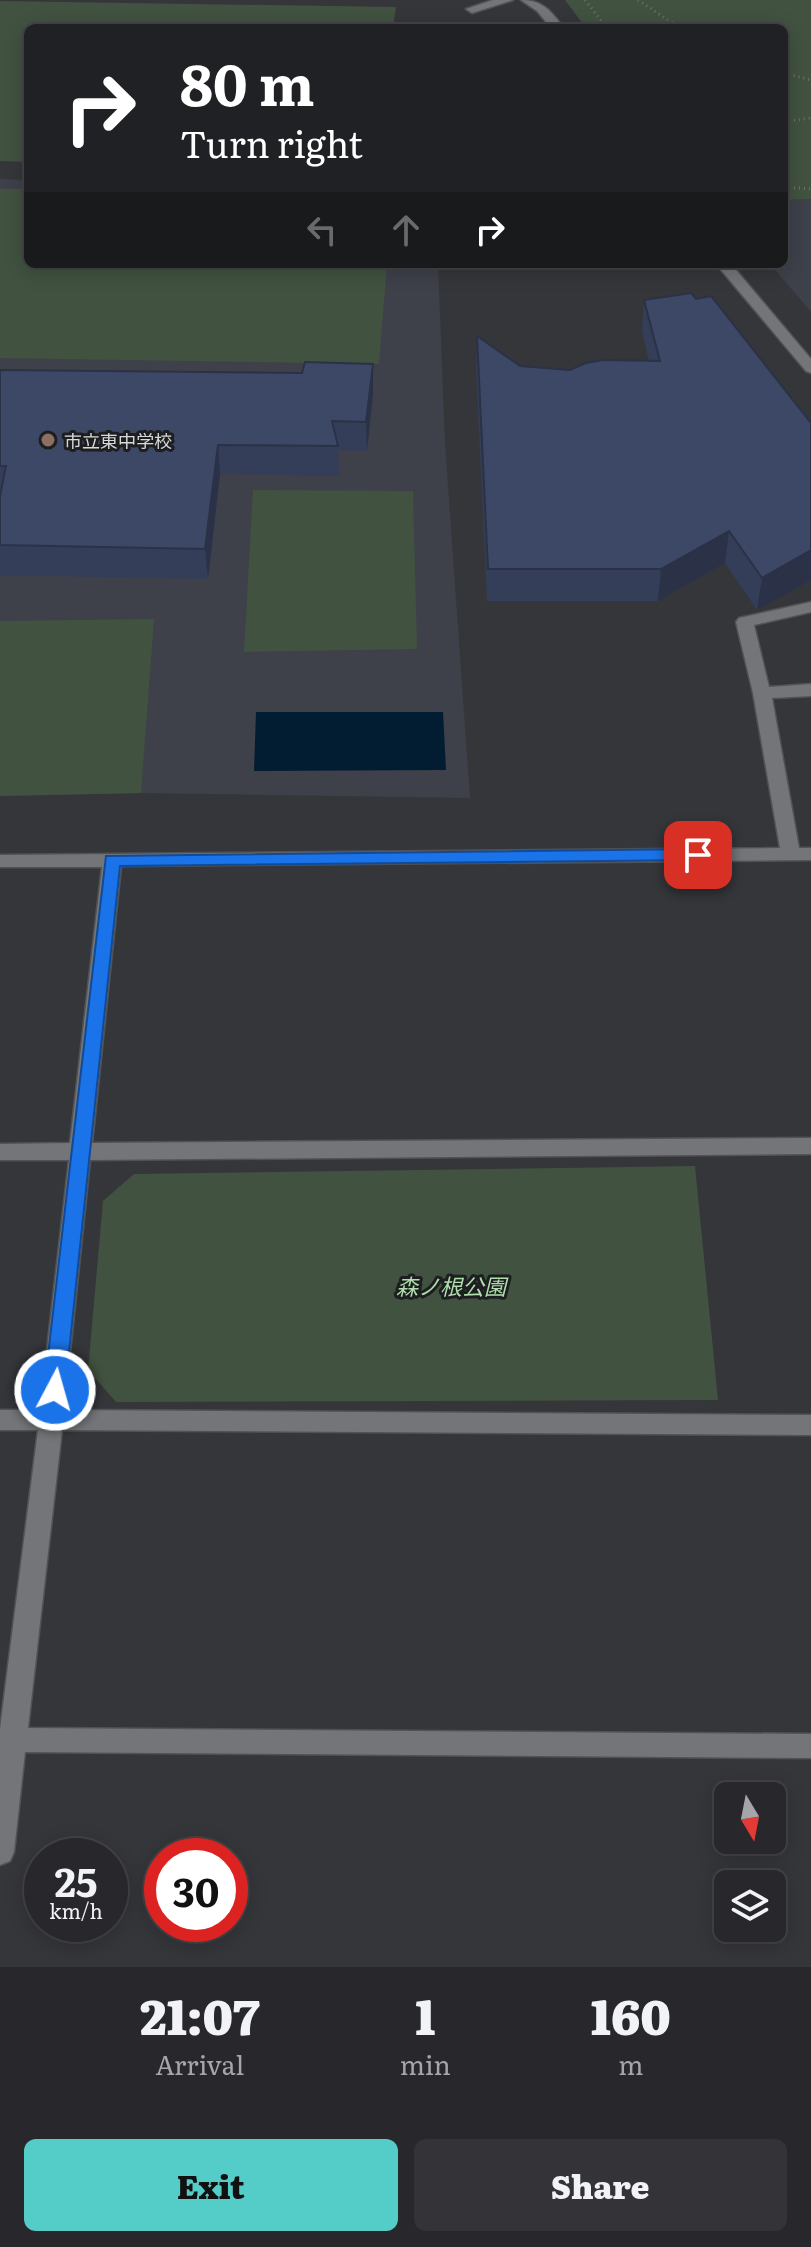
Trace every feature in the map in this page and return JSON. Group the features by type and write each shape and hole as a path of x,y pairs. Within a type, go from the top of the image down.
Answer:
{"street":[{"path":"472,9 507,0"},
{"path":"525,1 541,8 555,24"},
{"path":"726,268 811,368"},
{"path":"0,861 801,854 745,622 811,607"},
{"path":"762,693 811,690"},
{"path":"0,1852 7,1740 51,1420 112,860"},
{"path":"0,1152 811,1146"},
{"path":"0,1420 811,1425"},
{"path":"7,1740 811,1746"}],"path":[{"path":"585,0 604,24"},
{"path":"638,0 674,24"},
{"path":"788,74 811,80"},
{"path":"788,121 811,118"},
{"path":"788,187 811,189"}],"shaded area":[{"path":"0,179 24,180 24,268 438,268 445,443 470,798 141,793 0,796"},
{"path":"811,199 811,312 773,268 788,268 788,200"}],"green space":[{"path":"565,0 811,0 811,199 788,200 788,24 583,24"},
{"path":"0,1 396,7 394,24 24,24 24,162 0,161"},
{"path":"0,189 24,189 24,268 387,268 379,364 0,358"},
{"path":"253,490 413,491 417,649 244,652"},
{"path":"154,619 141,793 0,796 0,621"},
{"name":"森ノ根公園","path":"695,1166 718,1400 116,1402 88,1370 103,1201 134,1174"}],"water":[{"path":"256,712 443,712 446,770 254,771"}],"building":[{"path":"691,293 696,299 711,296 811,423 811,550 762,578 729,531 661,569 488,569 477,336 520,366 570,370 603,360 660,361 644,300"},
{"path":"305,362 373,364 366,422 332,421 338,446 218,445 205,549 0,545 0,496 6,466 0,466 0,370 302,373"}],"place":[{"name":"市立東中学校","path":"48,440"}],"route":[{"path":"55,1390 112,860 698,855"}]}
